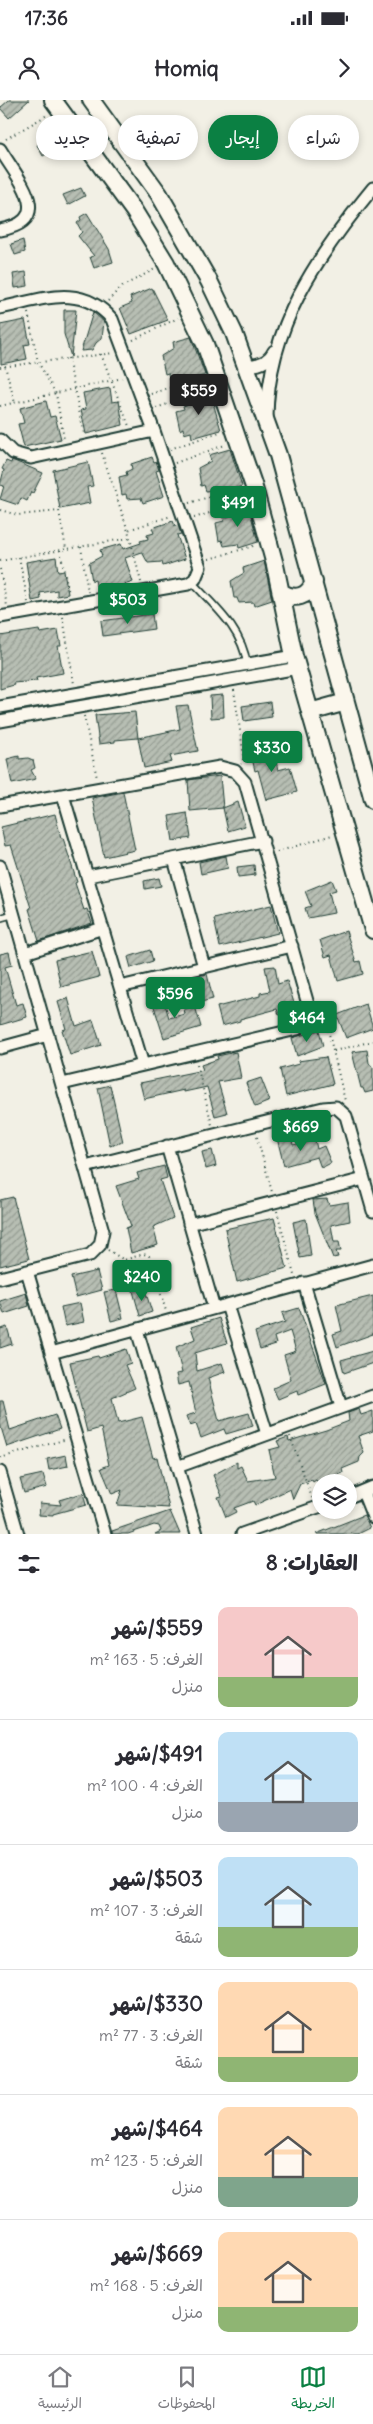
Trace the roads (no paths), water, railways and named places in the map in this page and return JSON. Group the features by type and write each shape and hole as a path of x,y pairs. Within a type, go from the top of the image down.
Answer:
{"street":[{"path":"94,102 159,194 196,255 234,333 278,455 373,800"},
{"path":"56,104 134,210 166,263 205,344 255,491 281,592 296,662 373,930"},
{"path":"0,149 31,200 29,214 21,225 0,230"},
{"path":"267,424 269,386 276,348 293,306 327,246 373,188"},
{"path":"0,308 73,296 88,300 102,308 112,319 154,431 199,561 199,572 192,582 4,616"},
{"path":"246,365 255,366 264,363 276,348"},
{"path":"0,440 13,453 25,457 37,457 154,431"},
{"path":"281,592 287,596 300,596 311,588 314,582"},
{"path":"0,707 247,664 296,662"},
{"path":"0,721 232,680 296,662"},
{"path":"310,712 346,702"},
{"path":"0,806 220,767 235,771 246,782 310,1014 307,1020 297,1029 62,1084"},
{"path":"63,795 143,1064"},
{"path":"88,876 262,841"},
{"path":"174,858 204,967"},
{"path":"0,866 104,1231 100,1245 90,1255 0,1278"},
{"path":"25,954 103,928"},
{"path":"120,987 292,946"},
{"path":"0,1048 48,1036"},
{"path":"85,1166 330,1106 342,1110 346,1116 373,1211"},
{"path":"167,1146 214,1308"},
{"path":"189,1224 364,1179"},
{"path":"51,1353 373,1265"},
{"path":"27,1271 105,1534"},
{"path":"304,1283 341,1407"},
{"path":"227,1305 267,1434"},
{"path":"137,1330 197,1534"},
{"path":"177,1467 373,1396"},
{"path":"0,1472 15,1533"},
{"path":"368,1490 373,1516"},
{"path":"242,1534 312,1509"}],"lane":[{"path":"192,582 235,631 243,647 247,664"},
{"path":"0,918 14,914"}]}
